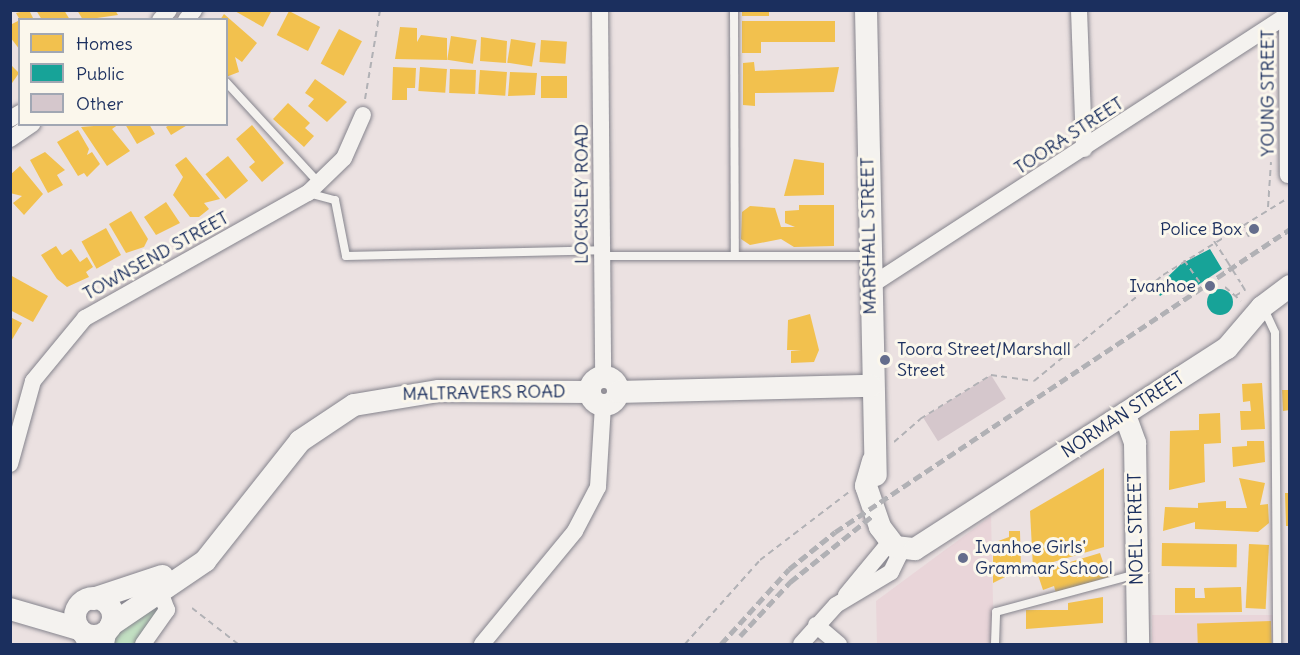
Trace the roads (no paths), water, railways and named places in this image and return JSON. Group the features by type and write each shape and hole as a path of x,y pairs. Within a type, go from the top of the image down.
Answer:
{"street":[{"name":"LOCKSLEY ROAD","path":"483,645 575,531 598,487 603,391 600,10"},
{"name":"MARSHALL STREET","path":"866,10 870,386 876,463 884,507 898,542"},
{"path":"1079,10 1084,149"},
{"name":"TOORA STREET","path":"870,286 1084,149 1287,13"},
{"name":"YOUNG STREET","path":"1287,13 1288,175"},
{"name":"TOWNSEND STREET","path":"10,464 33,381 85,318 313,188 344,158 362,109"},
{"path":"10,139 29,126"},
{"name":"NORMAN STREET","path":"898,542 915,549 1125,415 1227,348 1252,304 1290,286"},
{"name":"MALTRAVERS ROAD","path":"109,633 205,561 220,537 300,441 354,405 439,391 603,391 870,386"},
{"name":"NOEL STREET","path":"1125,415 1135,439 1138,645"},
{"path":"842,601 929,552 950,526"},
{"name":"MALTRAVERS ROAD","path":"13,609 88,600 141,586 220,537"},
{"path":"878,581 893,571 898,542"},
{"path":"801,645 816,625 898,542"},
{"path":"143,645 167,610 160,594"},
{"path":"88,600 108,606 109,633 96,636 81,634 75,615 88,600"},
{"name":"MALTRAVERS ROAD","path":"13,609 81,634"},
{"path":"816,625 838,645"}],"lane":[{"path":"734,10 735,256"},
{"path":"228,84 313,188 335,200 346,256 602,253 870,256"},
{"path":"1252,304 1275,333 1278,645"},
{"path":"995,645 996,612 1137,574"}],"railway":[{"path":"721,644 789,569 835,532 1290,229"},
{"path":"740,636 790,582 872,516"}],"place":[{"name":"Police Box","path":"1254,229"},
{"name":"Ivanhoe","path":"1210,286"},
{"name":"Toora Street/Marshall Street","path":"885,360"},
{"name":"Ivanhoe Girls' Grammar School","path":"963,558"}]}
